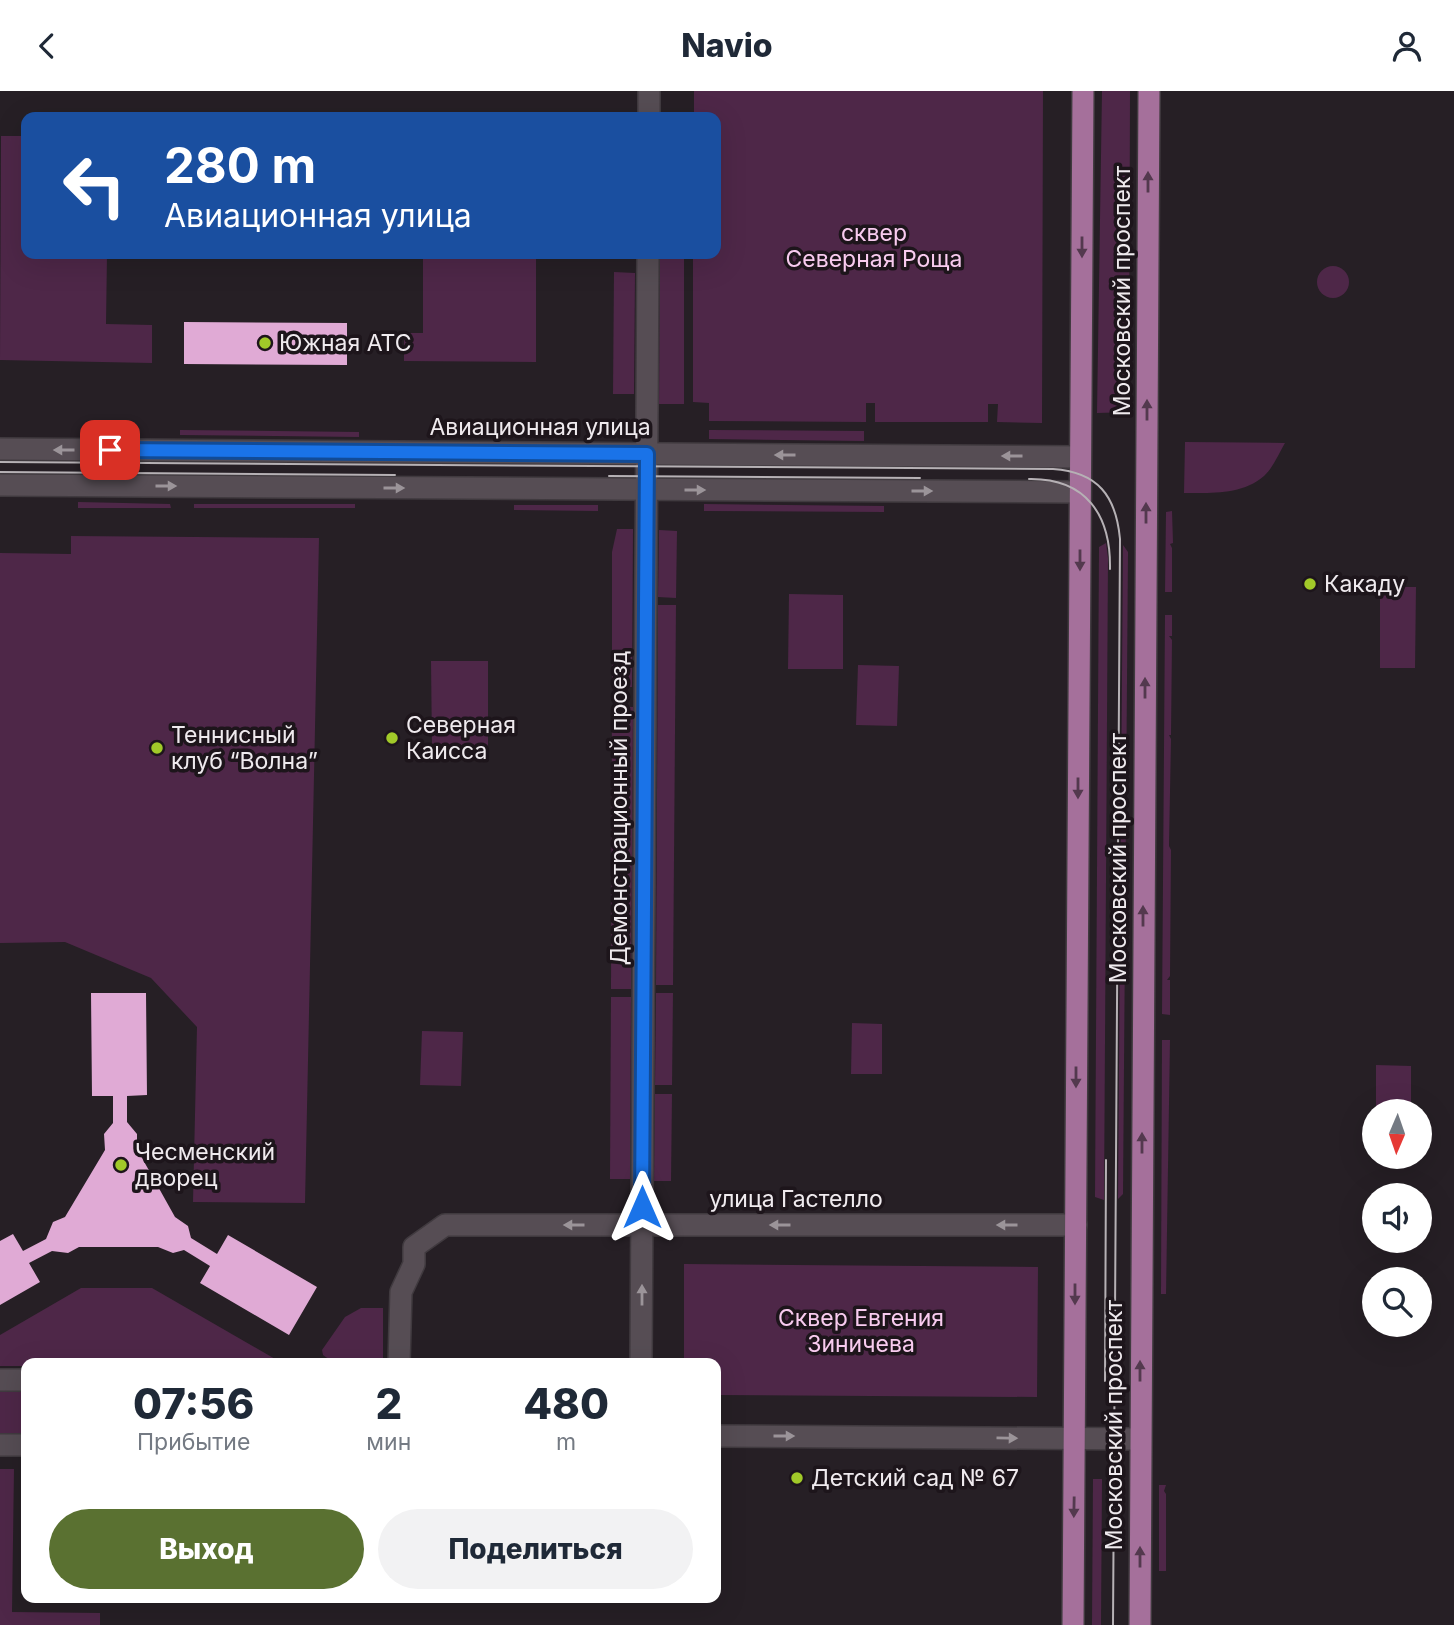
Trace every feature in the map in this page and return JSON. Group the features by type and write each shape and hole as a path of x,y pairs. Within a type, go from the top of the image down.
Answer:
{"main road":[{"name":"Московский проспект","path":"1073,1625 1083,91"},
{"name":"Московский проспект","path":"1140,1625 1149,91"}],"street":[{"path":"649,91 649,112"},
{"name":"Демонстрационный проезд","path":"641,1358 648,259"},
{"name":"Авиационная улица","path":"0,449 1080,457"},
{"path":"0,485 1080,492"},
{"name":"улица Гастелло","path":"414,1358 414,1247 445,1225 1076,1226"},
{"name":"улица Гастелло","path":"398,1358 401,1292 414,1264"},
{"path":"0,1380 21,1380"},
{"path":"721,1436 1140,1439"},
{"path":"0,1445 21,1445"}],"green space":[{"name":"сквер Северная Роща","path":"694,91 1043,91 1042,423 997,422 998,404 988,404 988,422 875,422 875,403 866,403 866,422 709,421 709,403 693,402 693,259 721,259 721,112 694,112"},
{"path":"1102,91 1130,91 1131,412 1097,413"},
{"path":"1,136 21,136 21,259 107,259 106,324 152,325 152,363 0,360"},
{"path":"423,259 536,259 536,362 404,361 404,333 423,333"},
{"path":"660,259 684,259 684,404 659,404"},
{"path":"1333,266 1344,271 1349,282 1344,293 1333,298 1322,293 1317,282 1322,271"},
{"path":"614,272 635,273 634,394 613,394"},
{"path":"180,430 359,432 359,437 180,435"},
{"path":"709,430 864,431 864,441 709,439"},
{"path":"1185,442 1285,443 1264,476 1246,487 1226,492 1184,493"},
{"path":"78,502 170,504 171,508 78,508"},
{"path":"194,504 355,504 355,508 194,508"},
{"path":"704,504 884,506 884,512 704,511"},
{"path":"514,505 598,505 598,511 514,510"},
{"path":"1172,511 1172,592 1165,592 1166,512"},
{"path":"617,529 633,529 632,687 612,687 612,552"},
{"path":"659,530 677,531 676,598 658,597"},
{"name":"Теннисный клуб “Волна”","path":"71,536 319,538 305,1203 193,1202 197,1027 151,978 65,942 0,943 0,553 71,554"},
{"path":"1106,543 1104,1200 1095,1197 1099,547"},
{"path":"1123,545 1128,552 1123,1194 1118,1199"},
{"path":"1380,587 1416,587 1415,668 1380,668"},
{"path":"789,594 843,595 843,669 788,669"},
{"path":"658,605 676,605 673,985 656,985"},
{"path":"1165,615 1172,615 1172,636 1169,636 1172,640 1169,735 1170,976 1167,980 1170,980 1170,1015 1162,1014"},
{"path":"431,661 488,661 488,749 432,748"},
{"path":"858,665 899,666 897,726 856,725"},
{"path":"612,706 633,707 631,989 611,989"},
{"path":"656,993 673,993 672,1085 655,1085"},
{"path":"611,997 631,997 630,1179 610,1179"},
{"path":"852,1023 882,1024 882,1074 851,1074"},
{"path":"422,1031 463,1032 461,1086 420,1085"},
{"path":"1162,1040 1170,1040 1166,1294 1161,1294"},
{"path":"1376,1065 1411,1066 1411,1099 1376,1099"},
{"path":"655,1094 672,1094 671,1181 654,1181"},
{"name":"Сквер Евгения Зиничева","path":"684,1264 1038,1267 1037,1397 721,1395 721,1358 684,1358"},
{"path":"81,1288 152,1288 273,1358 21,1358 21,1366 0,1366 0,1335"},
{"path":"361,1308 383,1308 383,1358 328,1358 323,1355 322,1350 345,1317"},
{"path":"0,1391 21,1392 21,1436 0,1436"},
{"path":"0,1469 14,1469 12,1612 100,1613 100,1625 0,1625"},
{"path":"1093,1479 1102,1479 1101,1625 1092,1625"},
{"path":"1159,1485 1166,1485 1166,1571 1159,1571"}],"building":[{"name":"Южная АТС","path":"184,322 347,323 347,365 184,364"},
{"name":"Чесменский дворец","path":"91,993 146,993 147,1095 127,1096 127,1122 137,1134 137,1149 175,1217 188,1226 191,1238 217,1254 228,1235 317,1287 289,1335 200,1283 210,1266 184,1250 173,1253 158,1247 79,1247 68,1253 52,1251 29,1263 40,1282 0,1305 0,1241 13,1234 23,1251 46,1239 53,1222 65,1217 105,1150 104,1134 113,1123 113,1096 92,1096"}],"tram line":[{"path":"0,462 1053,469 1082,475 1102,489 1114,510 1120,539 1113,1625"},
{"path":"0,472 395,475"},
{"path":"609,476 920,478"},
{"path":"1029,479 1049,480 1066,485 1091,503 1106,532 1110,569"},
{"path":"1105,1381 1106,1160"}],"place":[{"name":"Южная АТС","path":"265,343"},
{"name":"Какаду","path":"1310,584"},
{"name":"Северная Каисса","path":"392,738"},
{"name":"Теннисный клуб “Волна”","path":"157,748"},
{"name":"Чесменский дворец","path":"121,1165"},
{"name":"Детский сад № 67","path":"797,1478"}],"route":[{"path":"110,450 647,454 642,1207"}]}
